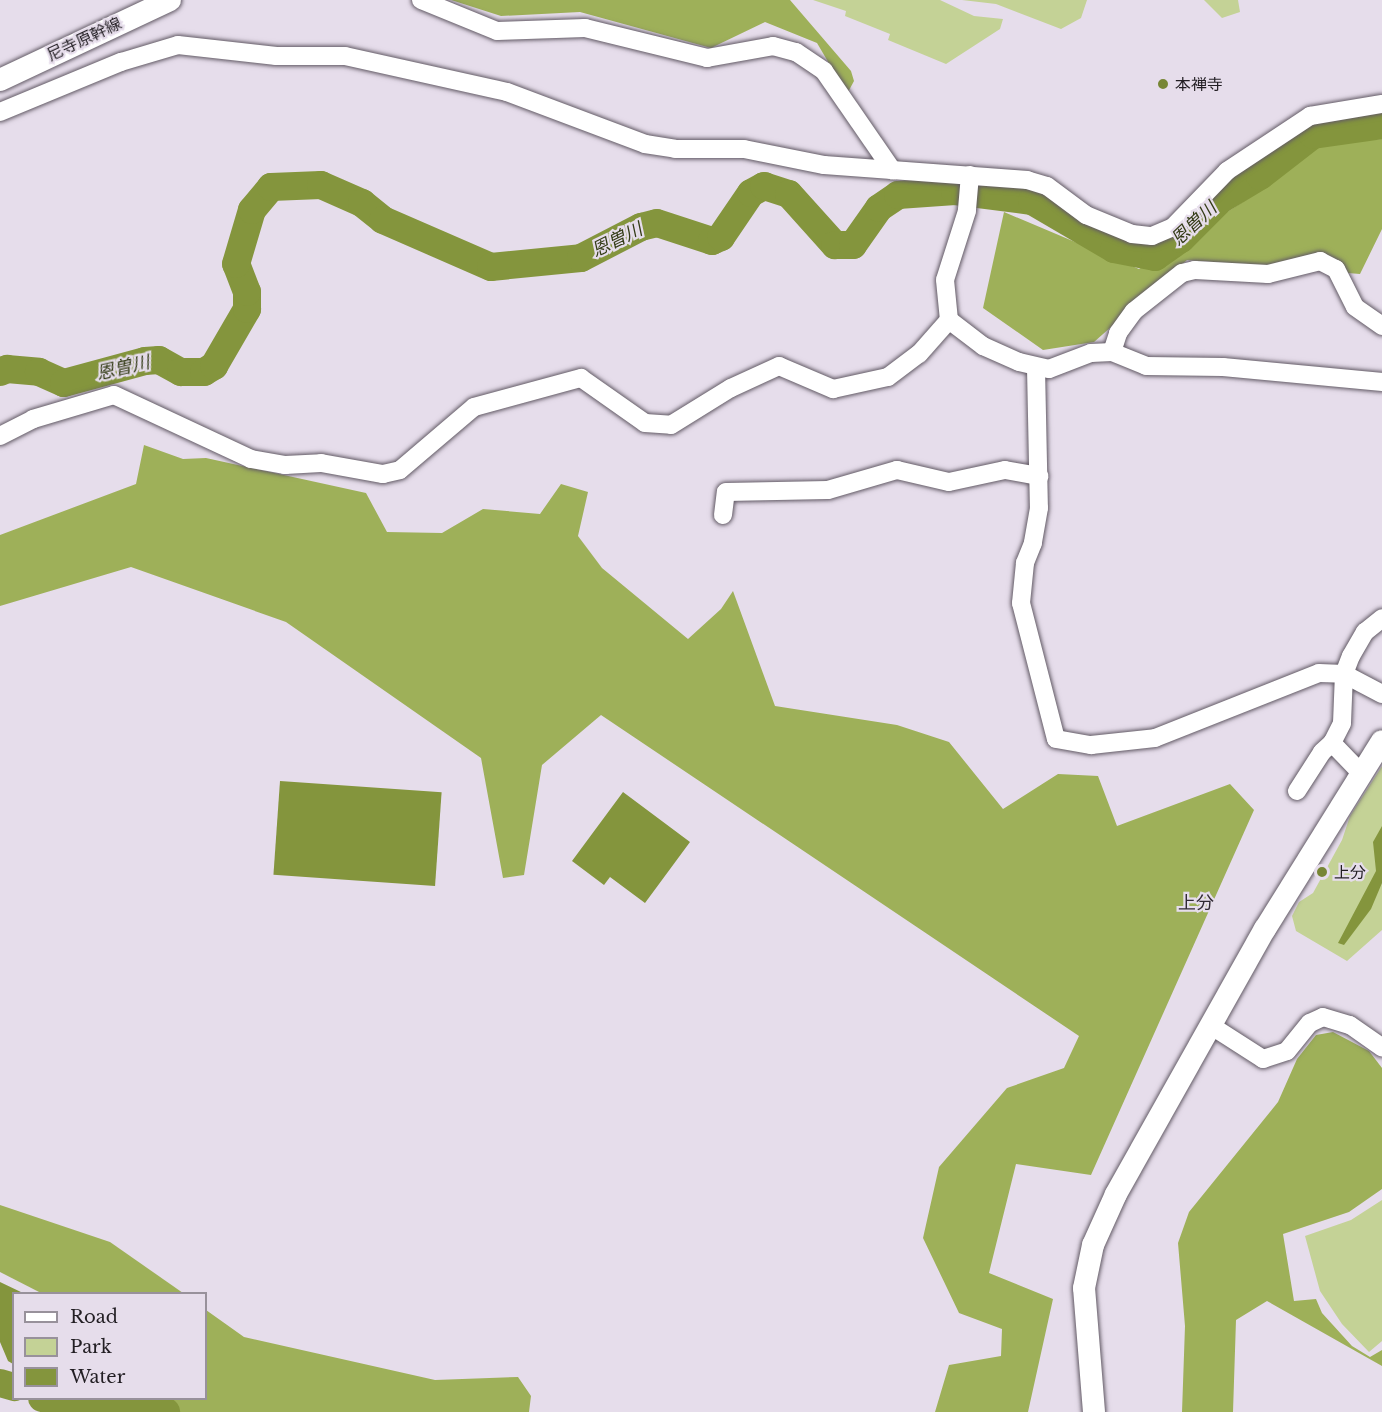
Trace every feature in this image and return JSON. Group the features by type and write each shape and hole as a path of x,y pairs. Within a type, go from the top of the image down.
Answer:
{"street":[{"name":"尼寺原幹線","path":"0,80 170,0"},
{"path":"421,0 497,31 585,28 706,58 773,46 796,52 824,72 893,171"},
{"path":"0,112 121,62 178,45 276,56 345,56 507,92 585,118 645,144 675,149 744,149 824,165 893,171 969,186 1027,180 1047,186 1086,215 1132,234 1152,236 1173,227 1227,171 1310,116 1382,104"},
{"path":"969,186 945,280 949,320 983,346 1036,368 1049,369 1091,353 1112,352 1146,366 1223,367 1382,382"},
{"path":"1112,352 1118,333 1134,311 1182,273 1195,270 1268,274 1320,261 1336,269 1354,307 1382,326"},
{"path":"0,436 33,419 114,395 252,459 285,465 321,463 383,474 400,470 474,407 581,378 645,423 671,425 731,388 779,366 833,389 888,377 919,354 949,320"},
{"path":"1036,368 1039,508 1033,543 1025,563 1022,603 1056,739 1090,745 1155,738 1319,673 1344,674 1382,694"},
{"path":"723,515 726,492 828,490 897,470 949,482 1005,470 1039,476"},
{"path":"1297,791 1322,752 1332,743 1346,703 1344,674 1365,632 1382,618"},
{"path":"1094,1412 1084,1288 1094,1245 1116,1194 1304,861 1382,741"},
{"path":"1332,743 1361,773"},
{"path":"1210,1026 1263,1059 1287,1051 1310,1023 1323,1017 1350,1025 1382,1047"}],"green space":[{"path":"813,0 940,0 974,16 1003,19 1000,29 946,64 888,40 890,34 845,16 846,11"},
{"path":"962,0 1087,0 1081,18 1061,29 996,4"},
{"path":"1204,0 1238,0 1240,12 1222,18"},
{"path":"1382,766 1382,930 1347,961 1296,931 1292,916 1299,902 1313,893 1342,840 1350,816"},
{"path":"1382,1200 1382,1341 1369,1352 1342,1324 1320,1291 1305,1236 1351,1220"}],"shaded area":[{"path":"451,0 790,0 851,71 854,81 847,94 817,43 765,22 711,48 580,12 501,16"},
{"path":"1382,139 1382,229 1360,274 1187,260 1094,342 1043,350 983,308 1004,212 1139,269 1252,196 1322,143"},
{"path":"144,445 183,459 206,458 366,493 387,532 442,533 483,509 540,514 561,484 588,492 578,536 602,568 688,639 721,609 733,591 775,706 897,725 949,742 1003,809 1058,774 1098,776 1117,826 1230,784 1254,810 1091,1175 1016,1164 989,1273 1053,1299 1028,1412 935,1412 949,1365 1001,1356 1002,1329 959,1313 923,1238 939,1167 1007,1088 1064,1068 1079,1036 601,715 542,765 524,875 503,878 481,758 286,622 131,567 0,606 0,535 136,484"},
{"path":"1333,1032 1369,1051 1382,1068 1382,1189 1349,1212 1283,1234 1294,1301 1316,1299 1322,1313 1352,1346 1370,1357 1382,1350 1382,1366 1267,1301 1236,1320 1233,1412 1182,1412 1185,1326 1178,1243 1189,1212 1278,1102 1297,1059 1316,1035"},
{"path":"0,1205 110,1242 182,1292 39,1292 0,1272"},
{"path":"207,1311 244,1337 435,1380 518,1377 531,1396 529,1412 159,1412 109,1400 207,1400"}],"water":[{"path":"280,781 442,792 435,886 273,875"},
{"path":"623,792 690,842 645,903 610,877 604,885 572,861"},
{"path":"1382,826 1382,883 1371,909 1344,945 1338,943 1376,871 1373,842"},
{"path":"0,1282 21,1292 12,1292 12,1363 8,1361 0,1342"}],"waterway":[{"name":"恩曽川","path":"0,372 7,369 39,372 64,383 145,361 159,360 181,372 204,372 214,366 247,309 247,292 236,264 252,210 271,187 321,185 362,203 383,220 491,267 581,258 641,227 657,223 712,241 721,237 751,193 764,186 789,194 835,245 853,245 879,208 898,195 955,191 1032,201 1114,249 1155,257 1181,239 1220,200 1260,176 1313,135 1382,125"},
{"name":"恩曽川","path":"0,1383 12,1386"},
{"name":"恩曽川","path":"60,1400 166,1412"}],"place":[{"name":"本禅寺","path":"1163,84"},
{"name":"上分","path":"1322,872"}],"district":[{"name":"上分","path":"1196,903"}]}
